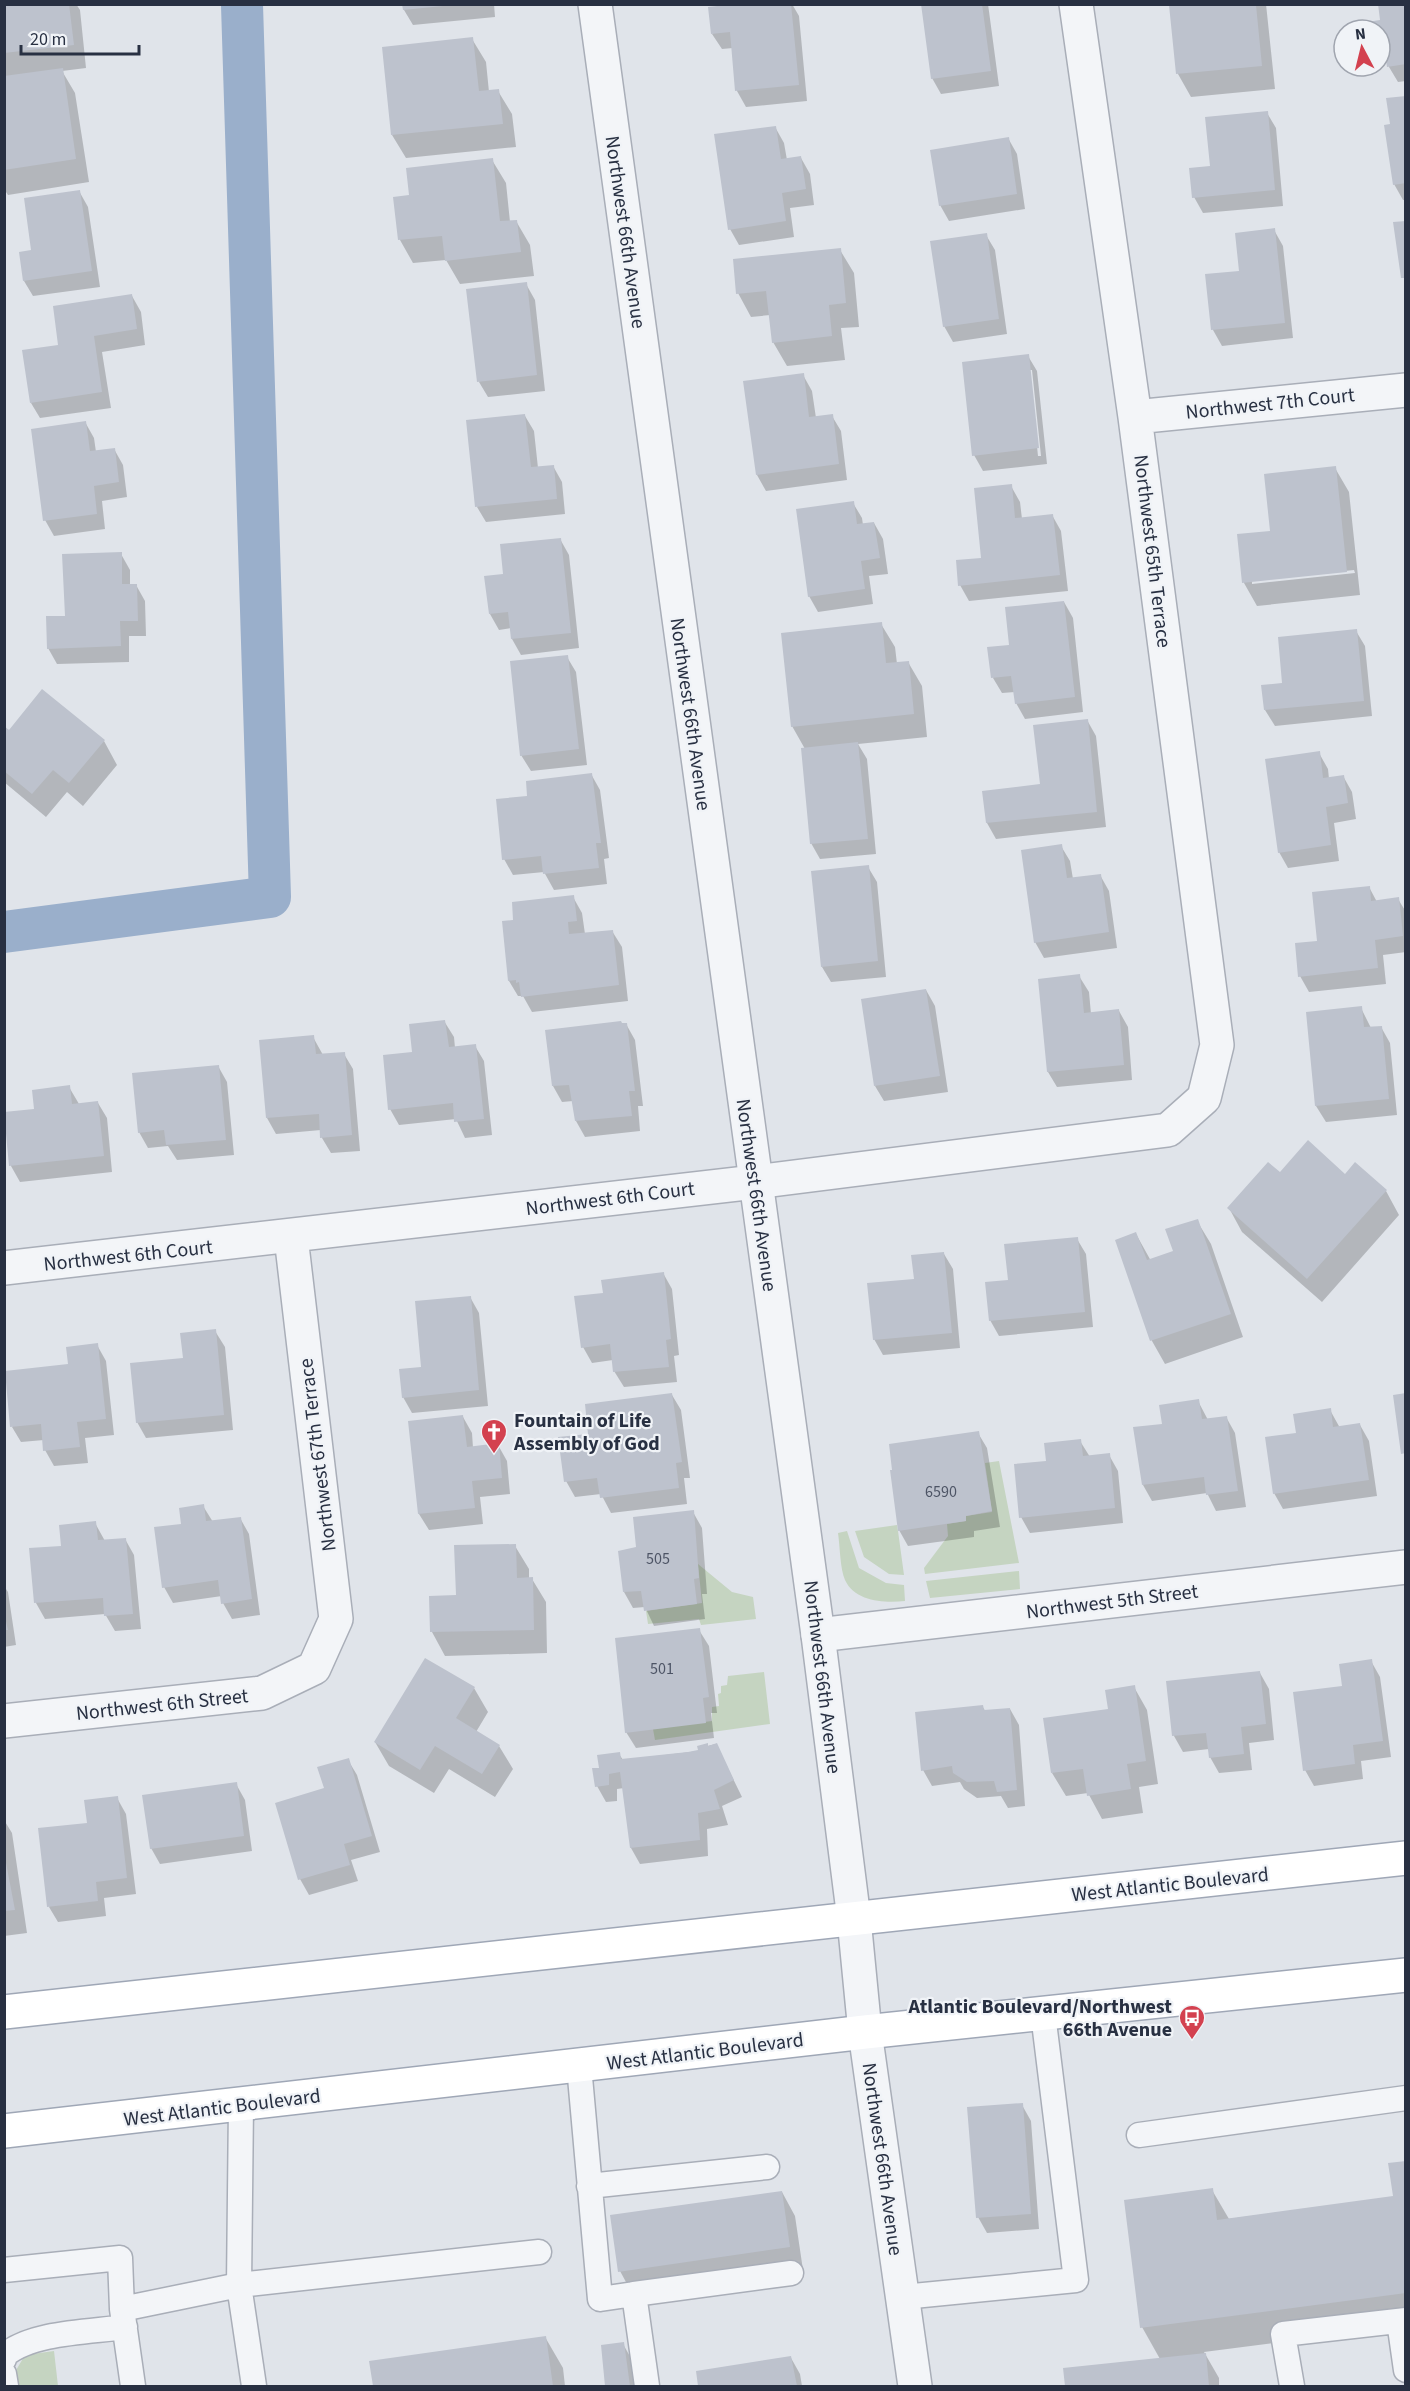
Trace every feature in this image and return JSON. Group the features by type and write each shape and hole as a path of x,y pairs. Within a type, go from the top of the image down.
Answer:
{"main road":[{"name":"West Atlantic Boulevard","path":"4,2012 1406,1858"},
{"name":"West Atlantic Boulevard","path":"4,2132 865,2032 1406,1975"}],"street":[{"name":"Northwest 66th Avenue","path":"595,4 818,1635 854,1919 865,2032 915,2386"},
{"name":"Northwest 65th Terrace","path":"1076,4 1135,417 1217,1045 1204,1098"},
{"name":"Northwest 7th Court","path":"1135,417 1406,390"},
{"name":"Northwest 6th Court","path":"4,1268 291,1237 755,1182 1168,1130 1204,1098"},
{"name":"Northwest 67th Terrace","path":"291,1237 336,1619 314,1668"},
{"name":"Northwest 5th Street","path":"818,1635 1406,1567"},
{"name":"Northwest 6th Street","path":"4,1721 262,1693 314,1668"}],"lane":[{"path":"903,2297 1076,2280 1043,2014"},
{"path":"579,2066 600,2299 791,2273"},
{"path":"1139,2136 1406,2098"},
{"path":"241,2104 239,2284 254,2386"},
{"path":"589,2186 768,2166"},
{"path":"4,2359 5,2355 15,2347 239,2284 538,2252"},
{"path":"4,2270 120,2258 124,2318 133,2386"},
{"path":"634,2295 647,2386"},
{"path":"1292,2386 1283,2334 1402,2321 1406,2370"},
{"path":"4,2374 6,2386"}],"green space":[{"path":"999,1461 1019,1563 925,1574 924,1568 948,1536 947,1524 966,1521 966,1516 992,1512 985,1463"},
{"path":"897,1525 904,1575 889,1574 864,1557 855,1531"},
{"path":"847,1531 859,1568 886,1583 904,1585 905,1601 871,1600 856,1593 850,1587 842,1570 838,1533"},
{"path":"698,1564 732,1592 753,1597 756,1619 701,1625 699,1619 648,1624 646,1611 702,1603"},
{"path":"1019,1571 1020,1589 930,1598 926,1581"},
{"path":"764,1672 770,1724 655,1740 653,1729 712,1721 712,1707 719,1706 718,1694 721,1693 721,1686 727,1685 728,1676"},
{"path":"54,2351 58,2386 17,2386 15,2372 25,2355"}],"building":[{"path":"4,4 69,4 74,45 4,53"},
{"path":"402,4 443,4 443,6 403,10"},
{"path":"735,4 791,4 799,85 735,91 730,32 711,34 708,7"},
{"path":"921,4 982,4 991,71 931,79"},
{"path":"1378,4 1406,4 1406,64 1392,66 1392,18 1380,18"},
{"path":"1169,5 1256,5 1262,66 1176,74"},
{"path":"473,37 479,91 499,89 503,124 391,135 382,47"},
{"path":"63,68 76,159 4,170 4,76"},
{"path":"1406,96 1406,183 1393,185 1384,125 1390,124 1386,98"},
{"path":"1268,111 1275,190 1192,198 1189,168 1210,166 1205,117"},
{"path":"776,126 781,159 801,156 806,189 782,193 786,221 728,230 714,134"},
{"path":"1009,137 1017,194 939,206 930,150"},
{"path":"493,158 500,221 517,220 521,252 445,261 442,236 398,240 393,197 409,195 406,168"},
{"path":"80,190 92,271 23,281 19,252 31,250 24,198"},
{"path":"1406,221 1406,278 1401,278 1393,222"},
{"path":"1275,228 1285,323 1211,330 1205,274 1239,271 1235,233"},
{"path":"987,233 999,319 943,327 930,241"},
{"path":"841,248 846,303 829,305 832,336 772,343 766,291 736,294 733,259"},
{"path":"527,282 537,375 477,382 466,289"},
{"path":"132,294 137,329 94,336 102,392 30,403 22,350 58,345 53,306"},
{"path":"1029,354 1039,448 972,456 962,362"},
{"path":"804,373 809,417 833,414 839,464 756,475 743,381"},
{"path":"525,414 531,467 554,465 557,499 475,507 466,420"},
{"path":"86,421 90,451 115,448 119,482 94,486 97,514 43,521 31,429"},
{"path":"1336,466 1347,572 1242,583 1237,534 1270,531 1264,474"},
{"path":"1012,484 1015,518 1053,514 1060,575 958,586 956,560 981,558 974,488"},
{"path":"854,501 857,524 874,522 880,558 861,561 865,589 808,597 796,509"},
{"path":"561,538 571,633 511,639 508,612 489,614 484,576 503,574 500,544"},
{"path":"122,552 122,584 137,584 138,621 120,621 121,646 47,649 46,616 65,616 62,554"},
{"path":"1064,601 1075,697 1015,704 1011,676 991,678 987,647 1009,645 1005,607"},
{"path":"882,622 886,663 909,661 914,714 791,727 781,633"},
{"path":"1357,629 1364,701 1264,710 1261,685 1282,683 1278,637"},
{"path":"568,655 579,749 520,756 510,661"},
{"path":"42,689 105,740 69,783 53,770 32,794 4,771 4,726 9,730"},
{"path":"1088,719 1097,812 986,823 982,791 1040,784 1033,725"},
{"path":"858,742 868,839 810,844 801,748"},
{"path":"1320,751 1323,778 1344,775 1348,803 1326,807 1331,845 1278,853 1265,759"},
{"path":"592,773 601,843 596,843 599,868 543,874 541,856 502,860 496,799 527,796 526,781"},
{"path":"1062,844 1067,878 1101,874 1109,932 1034,943 1021,850"},
{"path":"869,865 878,961 821,967 811,871"},
{"path":"1370,886 1371,901 1399,897 1403,936 1375,940 1378,968 1298,977 1295,943 1317,941 1312,892"},
{"path":"574,895 577,921 568,922 569,934 613,930 619,985 521,997 519,982 508,981 502,921 513,920 512,902"},
{"path":"1080,974 1084,1013 1119,1009 1124,1065 1047,1072 1038,979"},
{"path":"926,989 940,1076 874,1086 861,999"},
{"path":"1362,1006 1364,1027 1382,1026 1389,1099 1315,1106 1306,1012"},
{"path":"445,1020 449,1047 476,1044 484,1119 454,1122 453,1103 388,1110 383,1055 412,1052 409,1024"},
{"path":"621,1021 627,1023 635,1091 629,1091 632,1116 575,1121 569,1085 552,1086 545,1030"},
{"path":"314,1035 316,1054 345,1052 352,1135 320,1138 319,1114 266,1118 259,1040"},
{"path":"219,1065 226,1140 166,1145 164,1130 138,1133 132,1073"},
{"path":"70,1085 72,1104 98,1101 104,1156 9,1166 4,1112 34,1109 32,1090"},
{"path":"1308,1140 1345,1174 1355,1162 1387,1190 1307,1279 1227,1208 1268,1162 1280,1172"},
{"path":"1198,1219 1231,1314 1150,1341 1115,1240 1136,1232 1147,1260 1173,1251 1165,1229"},
{"path":"1078,1237 1085,1312 989,1321 985,1282 1008,1280 1004,1244"},
{"path":"944,1252 952,1333 873,1340 867,1283 914,1279 911,1255"},
{"path":"664,1272 671,1339 666,1340 669,1367 613,1372 610,1344 581,1348 574,1296 603,1293 601,1280"},
{"path":"471,1296 479,1390 402,1398 399,1369 421,1367 415,1301"},
{"path":"216,1329 224,1415 136,1423 130,1363 183,1358 180,1333"},
{"path":"98,1343 106,1419 77,1422 80,1447 43,1451 41,1424 10,1427 5,1371 68,1364 66,1347"},
{"path":"672,1393 682,1462 676,1463 679,1488 600,1498 597,1478 564,1482 558,1437 588,1434 585,1404"},
{"path":"1406,1393 1406,1453 1401,1454 1393,1395"},
{"path":"1199,1399 1202,1419 1227,1416 1238,1491 1206,1495 1204,1477 1142,1485 1133,1427 1162,1424 1159,1405"},
{"path":"1331,1408 1333,1427 1360,1423 1369,1480 1273,1494 1265,1437 1296,1433 1293,1414"},
{"path":"463,1415 467,1447 499,1443 502,1478 472,1481 475,1508 418,1514 408,1421"},
{"path":"979,1431 992,1511 966,1516 966,1521 898,1531 889,1444"},
{"path":"1081,1439 1083,1456 1110,1453 1115,1508 1019,1518 1014,1464 1046,1461 1044,1443"},
{"path":"204,1504 206,1521 241,1517 252,1599 221,1604 218,1580 162,1588 154,1527 181,1524 179,1508"},
{"path":"694,1510 699,1578 694,1579 697,1604 644,1611 641,1591 623,1592 618,1551 636,1547 633,1517"},
{"path":"96,1521 98,1540 126,1538 133,1614 104,1616 103,1598 34,1603 29,1548 61,1546 59,1525"},
{"path":"516,1544 517,1578 533,1577 534,1630 430,1632 429,1596 456,1595 454,1545"},
{"path":"4,1613 8,1630 4,1630"},
{"path":"700,1628 709,1697 703,1698 706,1723 625,1733 615,1638"},
{"path":"425,1658 475,1687 456,1718 500,1745 482,1774 435,1746 420,1770 374,1742"},
{"path":"1372,1659 1383,1741 1353,1745 1355,1764 1303,1771 1293,1692 1342,1686 1339,1664"},
{"path":"1260,1671 1266,1724 1241,1727 1244,1754 1209,1758 1206,1733 1172,1736 1166,1681"},
{"path":"1135,1685 1146,1761 1127,1764 1131,1789 1087,1796 1083,1769 1051,1773 1043,1718 1108,1709 1105,1690"},
{"path":"983,1705 984,1710 1010,1708 1017,1790 997,1792 994,1781 967,1782 953,1773 952,1766 921,1771 915,1712"},
{"path":"708,1743 708,1746 717,1743 734,1780 714,1790 720,1809 698,1813 700,1840 630,1848 620,1772 609,1774 609,1785 595,1787 592,1768 599,1768 597,1755 620,1752 621,1759 688,1752 698,1750 697,1746"},
{"path":"349,1758 372,1836 344,1844 350,1865 298,1880 275,1803 324,1788 317,1767"},
{"path":"237,1782 244,1836 150,1849 142,1795"},
{"path":"118,1796 127,1878 96,1882 98,1901 47,1907 38,1828 87,1823 84,1800"},
{"path":"4,1852 15,1910 4,1911"},
{"path":"1023,2103 1031,2214 976,2218 967,2107"},
{"path":"1406,2161 1406,2293 1140,2328 1124,2200 1213,2188 1217,2220 1393,2196 1388,2163"},
{"path":"782,2191 790,2247 618,2272 610,2215"},
{"path":"546,2336 553,2386 373,2386 369,2361"},
{"path":"624,2342 630,2386 605,2386 601,2345"},
{"path":"1206,2353 1209,2386 1065,2386 1063,2368"},
{"path":"791,2356 797,2386 698,2386 696,2371"}],"waterway":[{"path":"4,932 270,897 242,5"}],"place":[{"name":"Fountain of Life Assembly of God","path":"494,1455"},
{"name":"Atlantic Boulevard/Northwest 66th Avenue","path":"1192,2041"}]}
